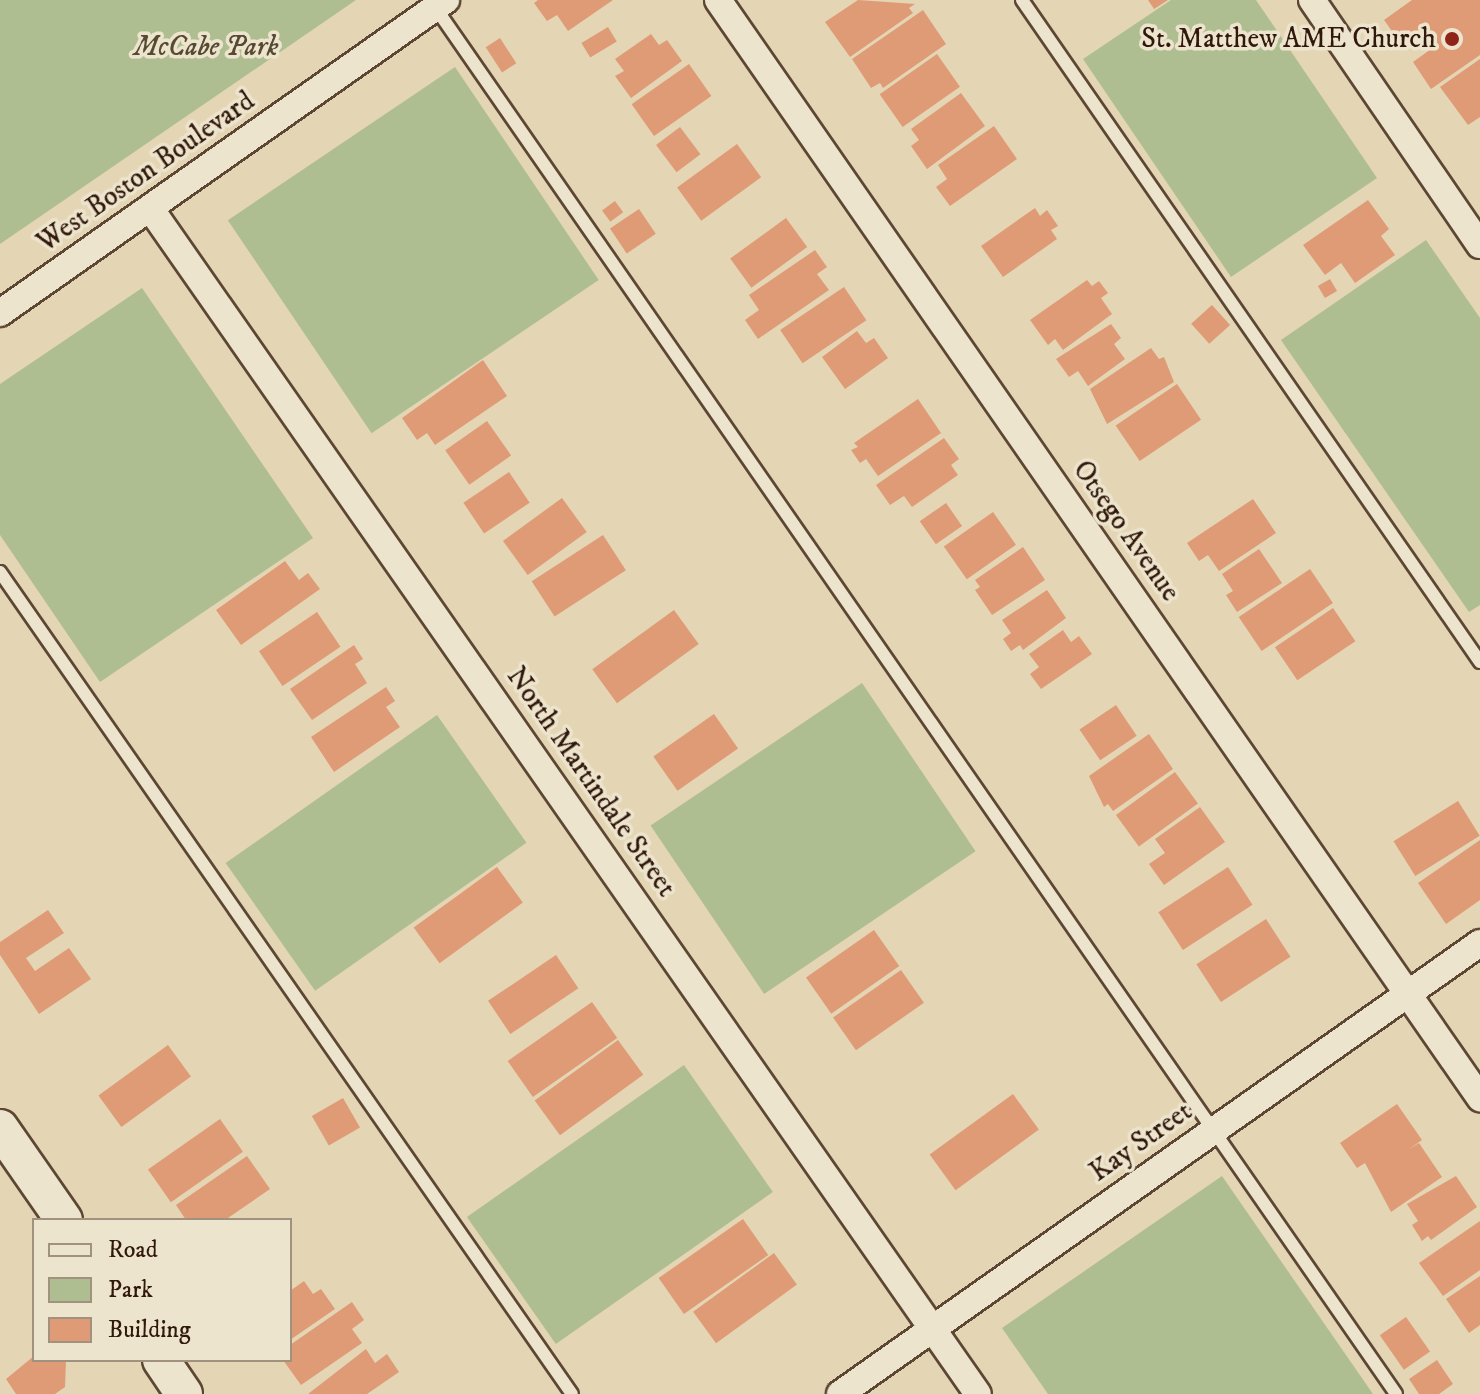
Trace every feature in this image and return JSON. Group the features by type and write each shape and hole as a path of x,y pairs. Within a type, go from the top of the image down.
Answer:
{"street":[{"name":"Otsego Avenue","path":"718,0 1480,1098"},
{"path":"1312,0 1480,245"},
{"name":"West Boston Boulevard","path":"0,313 441,4"},
{"name":"North Martindale Street","path":"150,208 978,1394"},
{"name":"Kay Street","path":"840,1394 1480,943"},
{"path":"0,1128 63,1218"},
{"path":"162,1362 184,1394"}],"lane":[{"path":"1022,0 1480,662"},
{"path":"441,4 1396,1394"},
{"path":"0,572 572,1394"}],"green space":[{"name":"McCabe Park","path":"0,0 356,0 0,244"},
{"path":"1171,0 1256,0 1377,178 1231,277 1083,59"},
{"path":"455,67 599,280 372,433 228,220"},
{"path":"1426,240 1480,318 1480,605 1469,612 1281,340"},
{"path":"142,288 313,538 100,682 0,535 0,384"},
{"path":"862,683 976,851 764,994 651,826"},
{"path":"437,715 526,843 315,991 226,863"},
{"path":"684,1065 773,1192 556,1344 467,1217"},
{"path":"1222,1176 1373,1394 1048,1394 1002,1328"}],"building":[{"path":"538,0 613,0 568,31 557,15 547,21 534,3"},
{"path":"858,0 915,4 909,8 913,13 850,57 825,22"},
{"path":"1148,0 1168,0 1154,9"},
{"name":"St. Matthew AME Church","path":"1412,0 1480,0 1480,55 1431,89 1413,62 1431,49 1419,33 1402,45 1384,20"},
{"path":"923,10 946,44 883,88 880,83 871,88 852,59"},
{"path":"608,27 617,42 590,58 581,43"},
{"path":"651,34 659,45 667,40 682,61 631,98 615,76 624,71 615,59"},
{"path":"500,38 516,63 502,72 486,47"},
{"path":"937,54 960,87 903,127 880,94"},
{"path":"1480,59 1480,117 1468,125 1440,87"},
{"path":"689,64 711,96 654,136 632,104"},
{"path":"961,93 985,126 927,169 911,146 919,140 911,129"},
{"path":"994,126 1017,159 950,206 936,187 947,179 938,165"},
{"path":"680,127 700,154 677,172 656,145"},
{"path":"737,144 761,177 701,221 677,187"},
{"path":"1368,200 1389,229 1381,236 1395,255 1355,283 1341,263 1325,275 1303,245"},
{"path":"615,201 623,212 610,222 602,210"},
{"path":"1035,208 1040,216 1047,210 1058,226 1051,230 1057,239 1003,277 981,246"},
{"path":"639,209 656,234 627,253 610,229"},
{"path":"786,218 807,247 751,288 730,259"},
{"path":"815,250 827,267 817,274 829,290 758,339 745,320 759,310 749,295"},
{"path":"1330,279 1337,291 1325,298 1318,286"},
{"path":"1087,280 1092,286 1099,281 1108,293 1101,298 1112,314 1063,350 1055,339 1048,345 1030,320"},
{"path":"844,287 866,320 803,363 780,330"},
{"path":"1212,305 1230,325 1209,344 1191,324"},
{"path":"1111,324 1121,338 1114,344 1125,359 1088,386 1078,371 1069,377 1056,359"},
{"path":"857,331 866,343 874,338 888,358 845,389 822,357"},
{"path":"1151,348 1159,359 1164,357 1174,382 1107,424 1090,389"},
{"path":"483,360 507,396 435,445 427,433 417,440 402,418"},
{"path":"1177,384 1201,420 1140,461 1116,425"},
{"path":"918,399 941,433 878,476 866,459 860,463 851,450 858,447 854,443"},
{"path":"487,421 511,455 469,485 445,450"},
{"path":"944,438 959,459 951,465 958,475 912,507 904,496 890,505 876,485"},
{"path":"509,472 530,503 484,533 463,503"},
{"path":"562,498 587,532 528,575 503,541"},
{"path":"1253,499 1276,533 1219,571 1208,555 1199,561 1187,543"},
{"path":"946,503 962,526 936,544 920,521"},
{"path":"993,512 1016,545 967,579 944,546"},
{"path":"603,535 626,570 555,617 532,581"},
{"path":"1023,547 1045,580 992,615 975,590 980,587 975,580"},
{"path":"1259,549 1282,583 1237,612 1226,595 1233,591 1222,574"},
{"path":"285,561 299,580 308,573 320,589 241,645 216,610"},
{"path":"1310,569 1333,603 1262,651 1239,617"},
{"path":"1047,590 1066,618 1023,650 1020,645 1011,651 1003,639 1011,633 1002,620"},
{"path":"1333,608 1355,641 1297,680 1275,647"},
{"path":"674,610 699,644 617,703 592,669"},
{"path":"317,612 340,647 282,686 259,651"},
{"path":"1063,630 1071,642 1079,636 1092,654 1041,689 1030,674 1039,667 1029,654"},
{"path":"354,645 363,659 355,664 367,683 312,720 290,689"},
{"path":"386,687 395,701 386,707 400,727 334,772 311,737"},
{"path":"1116,705 1137,736 1100,760 1080,730"},
{"path":"714,714 738,748 677,791 653,756"},
{"path":"1149,734 1173,769 1113,811 1108,804 1104,807 1089,776"},
{"path":"1175,772 1198,804 1139,846 1116,815"},
{"path":"1458,801 1480,836 1415,876 1394,841"},
{"path":"1200,807 1225,842 1164,885 1149,864 1165,853 1155,839"},
{"path":"1480,840 1480,900 1446,924 1418,883"},
{"path":"497,867 523,903 440,963 414,928"},
{"path":"1228,867 1253,905 1183,950 1158,912"},
{"path":"48,910 64,933 26,958 35,971 69,948 91,979 39,1014 0,955 0,942"},
{"path":"1266,919 1291,957 1221,1002 1196,964"},
{"path":"874,930 899,966 831,1014 806,978"},
{"path":"556,955 578,988 510,1034 488,1001"},
{"path":"901,970 924,1003 856,1050 833,1018"},
{"path":"592,1002 617,1038 533,1097 508,1061"},
{"path":"618,1040 643,1075 560,1135 535,1101"},
{"path":"168,1045 191,1077 121,1127 98,1096"},
{"path":"1013,1094 1039,1130 956,1190 930,1155"},
{"path":"343,1098 360,1127 329,1145 312,1116"},
{"path":"1397,1104 1422,1140 1409,1149 1419,1143 1442,1177 1391,1212 1365,1163 1357,1168 1340,1143"},
{"path":"220,1119 243,1152 171,1202 148,1169"},
{"path":"247,1156 270,1189 228,1218 185,1218 176,1205"},
{"path":"1456,1176 1477,1207 1431,1240 1428,1236 1422,1241 1412,1225 1418,1221 1407,1204"},
{"path":"743,1219 768,1255 684,1314 659,1278"},
{"path":"1480,1221 1480,1270 1443,1296 1419,1263"},
{"path":"774,1253 797,1285 716,1343 693,1312"},
{"path":"1480,1276 1480,1325 1469,1333 1446,1299"},
{"path":"304,1281 313,1294 321,1289 335,1309 292,1339 292,1290"},
{"path":"352,1302 364,1320 352,1329 362,1343 301,1385 284,1362 292,1362 292,1344"},
{"path":"1406,1317 1430,1351 1404,1370 1380,1335"},
{"path":"366,1349 375,1363 387,1354 399,1372 367,1394 308,1394"},
{"path":"32,1358 32,1362 66,1362 65,1387 55,1394 16,1394 6,1379"},
{"path":"1437,1360 1453,1384 1439,1394 1419,1394 1409,1379"}],"place":[{"name":"St. Matthew AME Church","path":"1452,39"}]}
